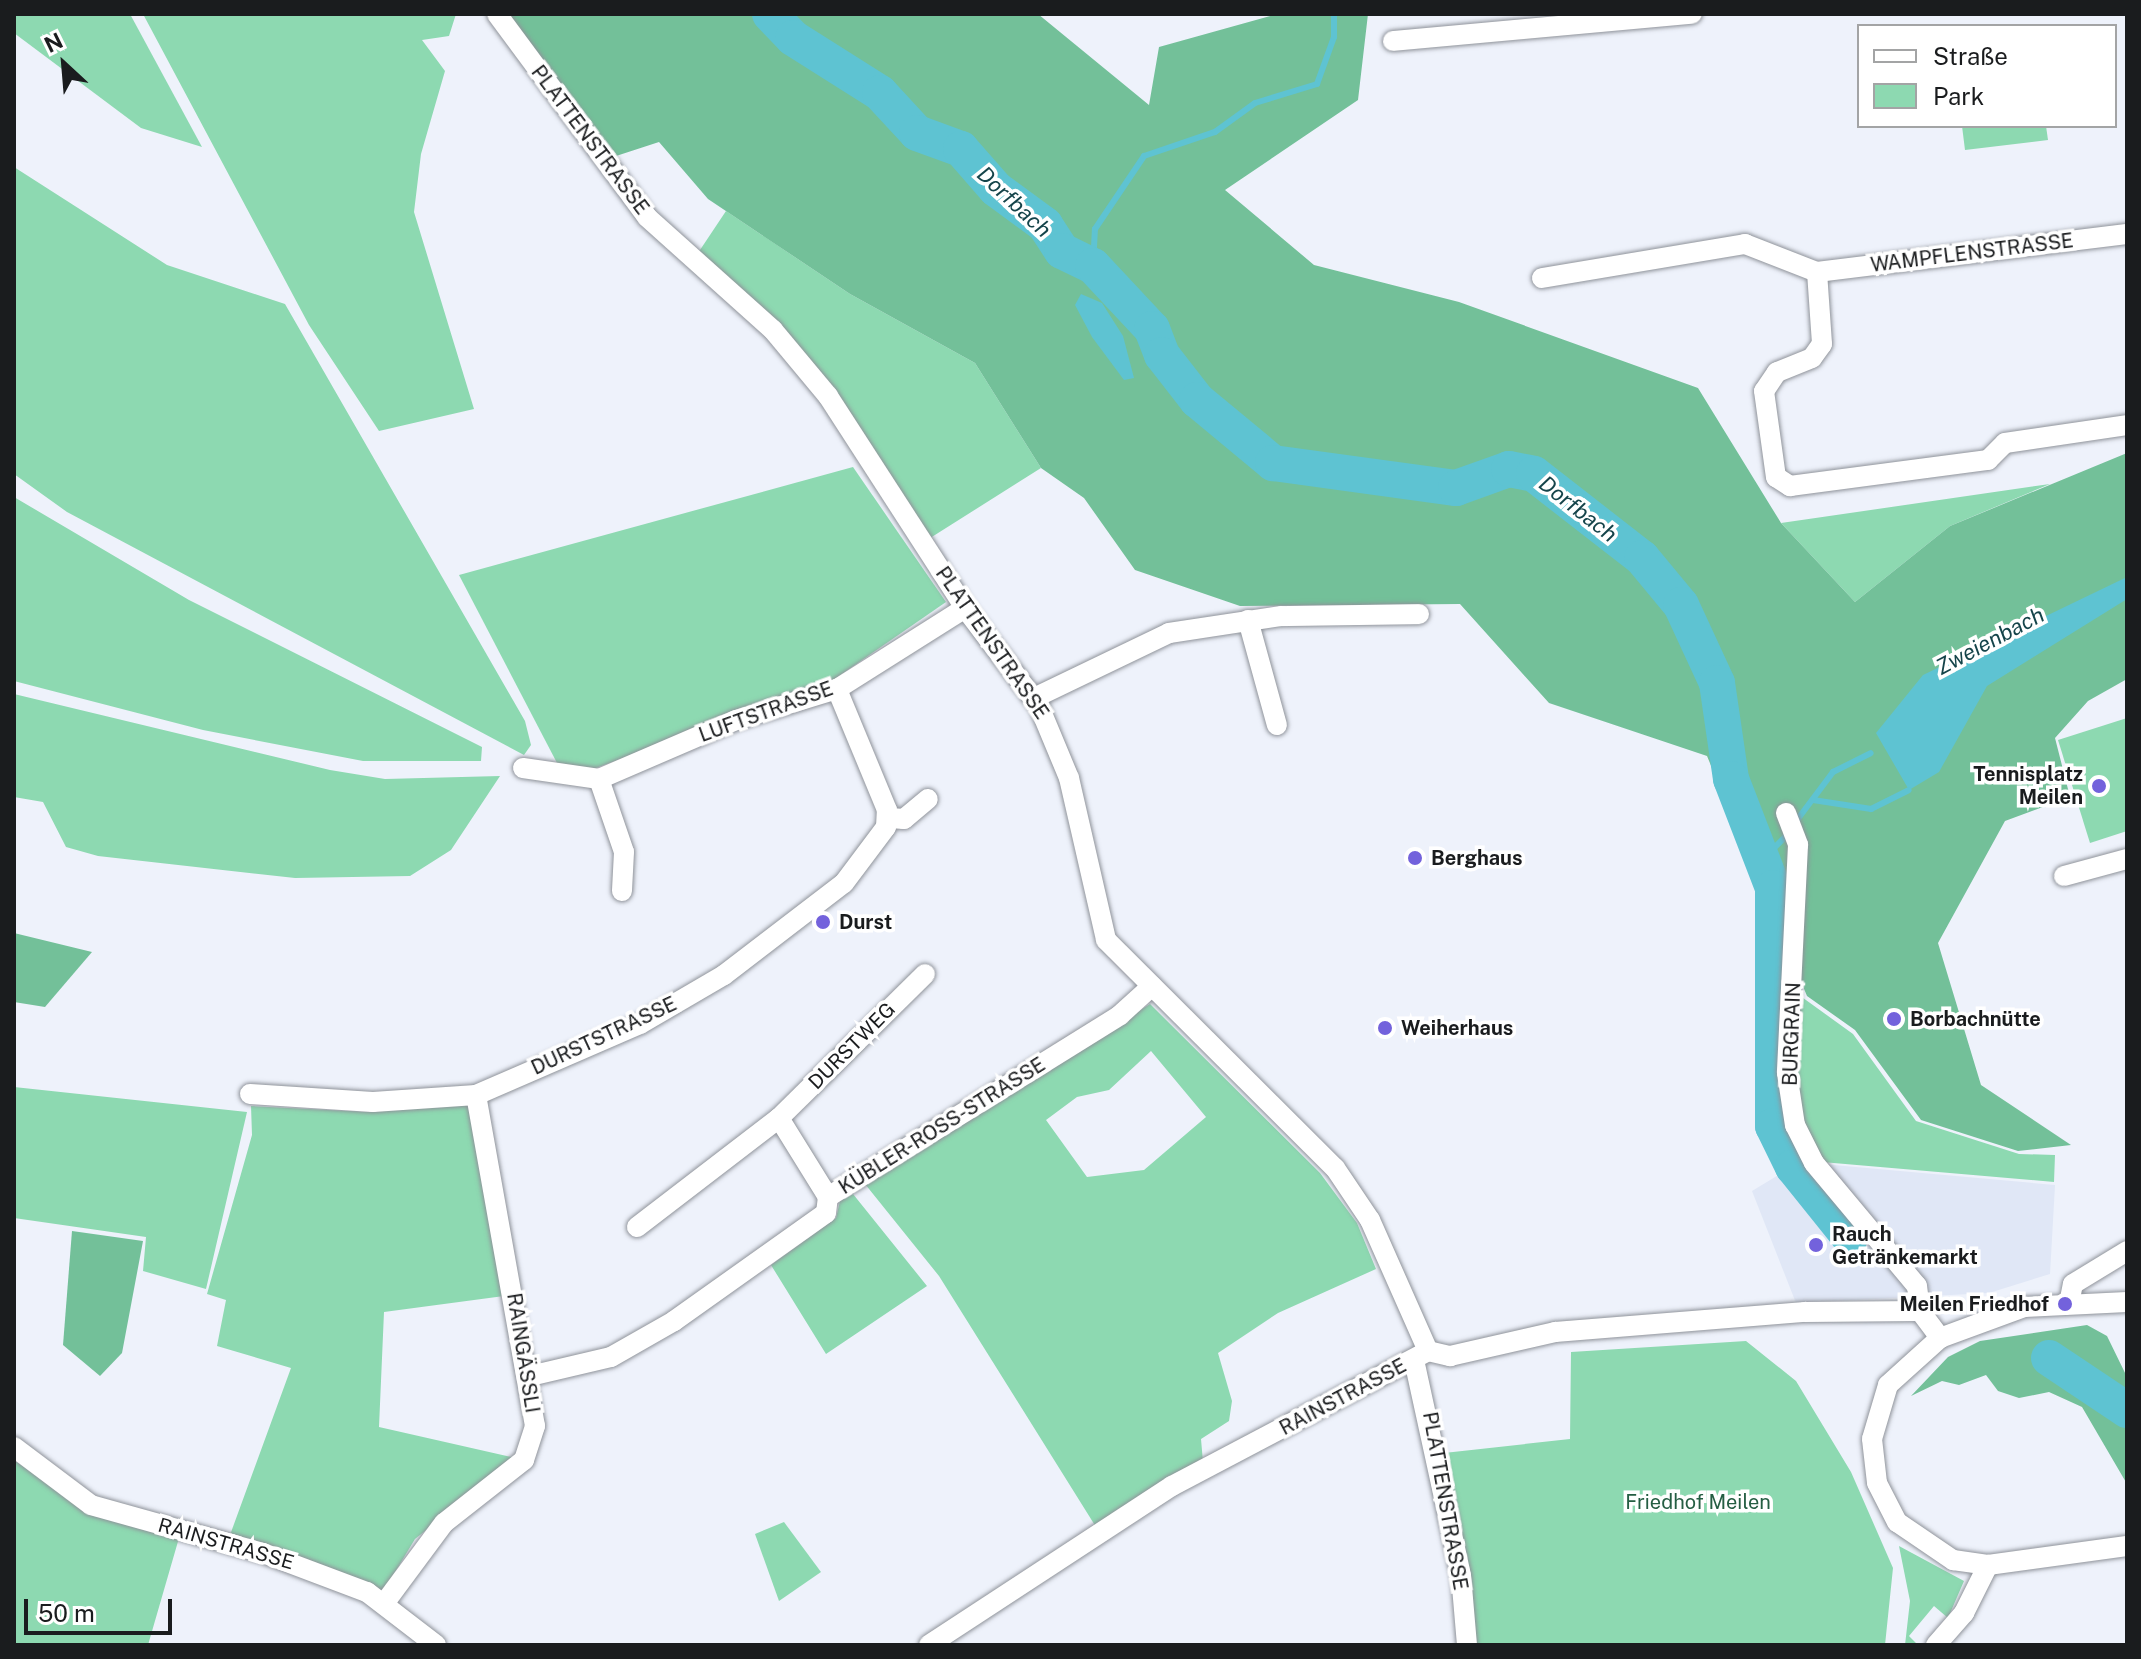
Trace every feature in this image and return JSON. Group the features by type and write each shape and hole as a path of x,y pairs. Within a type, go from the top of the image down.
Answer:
{"street":[{"name":"PLATTENSTRASSE","path":"497,14 647,217 773,330 828,396 965,608 1034,698 1063,756 1106,940 1335,1168 1370,1220 1421,1356 1461,1575 1467,1645"},
{"path":"1393,41 1692,14"},
{"name":"WAMPFLENSTRASSE","path":"1542,278 1745,244 1817,272 2127,234"},
{"path":"1817,272 1822,344 1812,358 1777,372 1764,391 1776,477 1790,486 1988,460 2005,443 2127,425"},
{"name":"LUFTSTRASSE","path":"599,779 736,720 837,689 965,608"},
{"path":"1034,698 1169,633 1248,620 1419,614"},
{"path":"1248,620 1277,725"},
{"path":"837,689 890,818 904,819 928,799"},
{"path":"523,768 599,779 624,852 622,891"},
{"name":"BURGRAIN","path":"1786,813 1798,845 1787,1073 1795,1125 1814,1163 1917,1286 1920,1311"},
{"name":"DURSTSTRASSE","path":"250,1094 373,1102 476,1095 640,1024 724,975 844,883 890,818"},
{"path":"2064,876 2127,859"},
{"name":"DURSTWEG","path":"637,1227 779,1118 925,974"},
{"name":"KÜBLER-ROSS-STRASSE","path":"530,1376 611,1357 674,1321 826,1213 828,1197 1120,1015 1152,986"},
{"name":"RAINGÄSSLI","path":"386,1601 444,1523 524,1460 535,1426 530,1376 476,1095"},
{"path":"779,1118 828,1197"},
{"path":"2069,1304 2073,1284 2127,1251"},
{"path":"2127,1302 2024,1307 1940,1338 1884,1392 1873,1423 1877,1483 1897,1522 1921,1543 1953,1560 1988,1565 2127,1546"},
{"path":"1920,1311 1940,1338"},
{"name":"RAINSTRASSE","path":"929,1645 1172,1486 1421,1356 1450,1356 1555,1332 1791,1313 1920,1311"},
{"name":"RAINSTRASSE","path":"14,1447 91,1505 263,1553 386,1601 436,1645"},
{"path":"1936,1645 1964,1613 1988,1565"}],"shaded area":[{"path":"1800,1162 2055,1185 2050,1274 1989,1293 1796,1303 1752,1191"}],"green space":[{"path":"14,14 130,14 202,147 141,128 14,33"},
{"path":"143,14 456,14 449,36 422,40 445,71 421,154 414,212 474,409 379,431 309,325"},
{"path":"509,14 1038,14 1149,105 1159,47 1277,14 1368,14 1358,100 1225,190 1314,265 1459,302 1698,388 1781,523 1855,602 1950,526 2127,453 2127,679 2088,701 2055,738 2070,797 2005,821 1938,943 1981,1085 2071,1145 2018,1151 1921,1120 1855,1030 1807,996 1707,756 1549,703 1460,604 1240,606 1135,570 1084,498 1041,468 975,363 850,294 708,199 659,142 613,157"},
{"path":"1962,128 2046,128 2048,140 1965,150"},
{"path":"14,167 167,265 285,304 525,721 531,745 524,755 67,512 14,474"},
{"path":"726,211 850,294 975,363 1041,468 927,540 879,468 698,253"},
{"path":"853,467 946,602 826,685 593,769 557,763 459,575"},
{"path":"2050,484 1950,526 1855,602 1781,523"},
{"path":"14,497 189,600 482,747 481,761 363,761 203,730 14,681"},
{"path":"14,694 330,770 385,779 500,776 451,850 410,876 295,878 98,856 66,847 43,802 14,797"},
{"name":"Tennisplatz Meilen","path":"2127,718 2127,831 2090,843 2058,740"},
{"path":"14,933 92,952 45,1007 14,1002"},
{"path":"1799,995 1853,1034 1916,1121 2019,1154 2055,1155 2054,1182 1822,1162 1809,1140 1792,1073"},
{"path":"1150,1004 1320,1173 1357,1223 1376,1269 1278,1313 1218,1353 1232,1401 1229,1421 1201,1439 1203,1462 1096,1527 939,1276 865,1184","holes":["1151,1051 1206,1117 1144,1170 1087,1177 1046,1120 1077,1097 1109,1090"]},
{"path":"14,1087 247,1112 206,1289 143,1271 146,1237 14,1218"},
{"path":"471,1102 504,1296 384,1312 379,1427 516,1458 415,1539 383,1592 230,1535 291,1368 217,1346 226,1300 207,1294 252,1135 251,1106 370,1112"},
{"path":"853,1194 927,1286 826,1354 771,1265 836,1218 840,1201"},
{"path":"72,1231 143,1241 122,1353 100,1376 63,1345"},
{"path":"2087,1325 2107,1336 2127,1377 2127,1484 2082,1407 2049,1392 2019,1398 1998,1391 1986,1375 1959,1385 1942,1381 1911,1396 1948,1357 1980,1341"},
{"name":"Friedhof Meilen","path":"1746,1341 1796,1381 1851,1472 1893,1568 1885,1645 1474,1645 1444,1453 1570,1439 1571,1352"},
{"path":"14,1460 91,1515 179,1538 148,1645 14,1645"},
{"path":"784,1522 821,1572 779,1601 755,1534"},
{"path":"1899,1546 1964,1581 1948,1618 1934,1606 1909,1636 1918,1645 1905,1645 1910,1601"}],"water":[{"path":"1081,294 1102,303 1123,336 1134,378 1124,380 1092,337 1075,305"},
{"path":"2127,577 2127,599 1987,686 1939,772 1909,790 1876,733 1923,675"}],"waterway":[{"name":"Dorfbach","path":"770,14 793,38 880,93 917,133 961,149 996,189 1045,225 1062,251 1093,266 1152,329 1162,355 1197,400 1273,463 1456,488 1509,469 1534,474 1642,558 1681,605 1717,683 1731,779 1773,888 1773,1126 1793,1167 1850,1238"},
{"path":"1093,266 1095,229 1144,156 1215,132 1255,103 1317,84 1334,37 1334,14"},
{"name":"Zweienbach","path":"1797,820 1833,772 1871,753"},
{"name":"Zweienbach","path":"1813,800 1871,809 1909,790"},
{"name":"Zweienbach","path":"1763,859 1785,837"},
{"name":"Dorfbach","path":"2049,1358 2127,1410"}],"place":[{"name":"Tennisplatz Meilen","path":"2099,786"},
{"name":"Berghaus","path":"1415,858"},
{"name":"Durst","path":"823,922"},
{"name":"Borbachnütte","path":"1894,1019"},
{"name":"Weiherhaus","path":"1385,1028"},
{"name":"Rauch Getränkemarkt","path":"1816,1245"},
{"name":"Meilen Friedhof","path":"2065,1304"}]}
